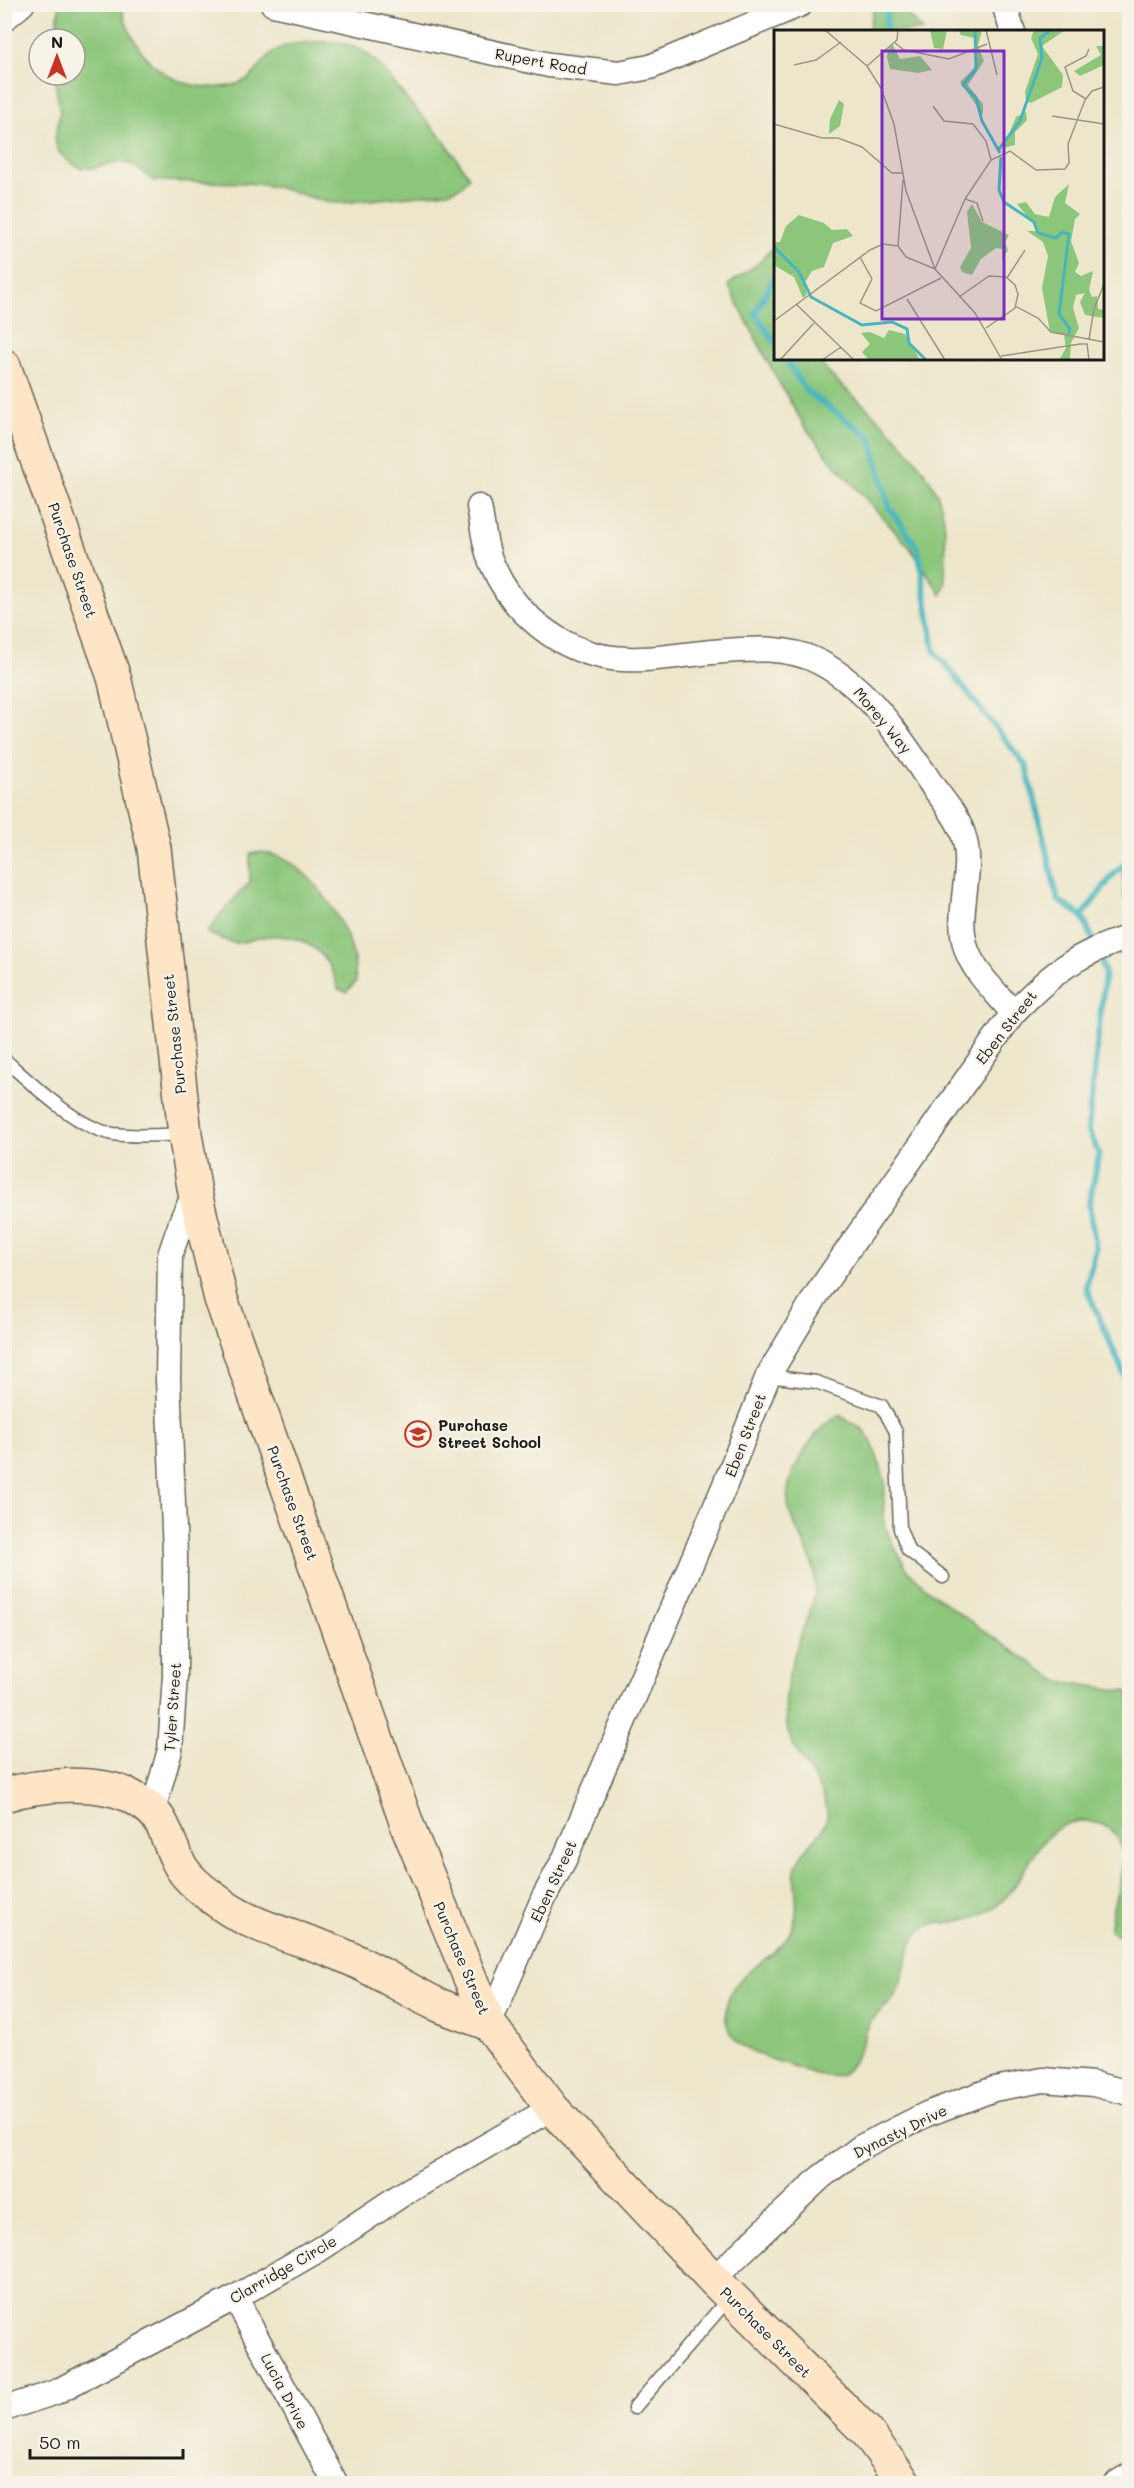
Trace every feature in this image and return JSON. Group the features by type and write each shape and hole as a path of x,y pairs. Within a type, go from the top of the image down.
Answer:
{"main road":[{"name":"Purchase Street","path":"4,366 114,677 120,700 154,848 185,1134 195,1193 221,1299 409,1830 489,2024 552,2108 722,2287 867,2432 905,2484"},
{"path":"4,1795 48,1787 80,1786 128,1795 153,1810 164,1827 182,1869 195,1884 226,1908 272,1929 342,1955 434,2003 489,2024"}],"street":[{"path":"4,19 22,4"},
{"name":"Rupert Road","path":"273,4 549,65 619,73 650,67 801,4"},
{"path":"1004,4 1012,30"},
{"name":"Morey Way","path":"479,507 491,562 502,585 523,613 546,632 580,650 612,657 642,658 751,649 787,651 817,661 851,681 896,731 963,834 967,860 963,929 967,951 977,970 1013,1013"},
{"name":"Eben Street","path":"489,2024 543,1899 565,1858 688,1571 768,1376 817,1294 1013,1013 1037,987 1082,955 1121,940"},
{"name":"Tyler Street","path":"153,1810 170,1750 176,1676 175,1554 168,1379 170,1255 183,1217 195,1193"},
{"name":"Dynasty Drive","path":"722,2287 821,2177 861,2147 927,2114 994,2089 1043,2080 1093,2084 1130,2093"},
{"name":"Clarridge Circle","path":"4,2409 56,2392 236,2297 320,2249 401,2195 552,2108"},
{"name":"Lucia Drive","path":"236,2297 336,2484"},
{"path":"1115,2484 1130,2475"}],"lane":[{"path":"4,1059 55,1103 94,1128 111,1134 133,1136 185,1134"},
{"path":"768,1376 816,1382 882,1406 896,1432 900,1529 908,1550 943,1577"},
{"path":"634,2408 722,2287"}],"green space":[{"path":"875,4 899,5 921,30 868,30"},
{"path":"60,5 121,5 132,36 151,62 176,80 209,87 231,85 248,79 273,52 289,45 334,42 352,46 368,54 380,66 446,143 469,177 462,186 448,192 341,203 327,202 276,187 249,183 154,181 133,165 121,162 93,168 80,168 58,151 55,139 60,112 56,87 87,87 87,27 56,27"},
{"path":"774,246 774,360 819,360 835,380 897,437 923,469 936,491 943,514 945,538 945,586 941,595 911,549 830,459 805,427 778,381 728,285 760,262"},
{"path":"1129,849 1129,899 1124,897 1123,870"},
{"path":"262,852 279,856 307,876 336,913 349,941 354,961 356,982 346,992 338,989 323,957 306,943 296,939 271,936 234,943 207,933 223,911 250,882 250,854"},
{"path":"839,1415 864,1430 872,1442 885,1480 883,1520 893,1545 907,1569 926,1588 1058,1681 1129,1692 1130,1922 1117,1936 1110,1930 1123,1861 1117,1837 1107,1827 1097,1823 1077,1821 1061,1826 1037,1850 1008,1895 996,1906 969,1919 935,1924 921,1930 912,1943 900,1985 894,1997 870,2024 852,2064 840,2075 823,2076 753,2052 735,2039 726,2019 727,2003 731,1991 739,1980 772,1954 790,1932 796,1912 795,1869 802,1855 821,1831 827,1818 824,1799 795,1749 787,1727 785,1703 792,1665 815,1591 814,1571 789,1510 788,1494 792,1475 806,1447 823,1427"}],"waterway":[{"path":"886,30 887,4"},
{"path":"774,278 755,313 774,341"},
{"path":"786,360 806,391 871,438 889,507 918,549 934,650 1026,766 1058,900 1082,916 1095,944"},
{"path":"1082,916 1112,876 1130,859"},
{"path":"1098,953 1105,972 1088,1129 1099,1154 1089,1204 1096,1249 1086,1287 1130,1388"}],"place":[{"name":"Purchase Street School","path":"418,1434"}]}
